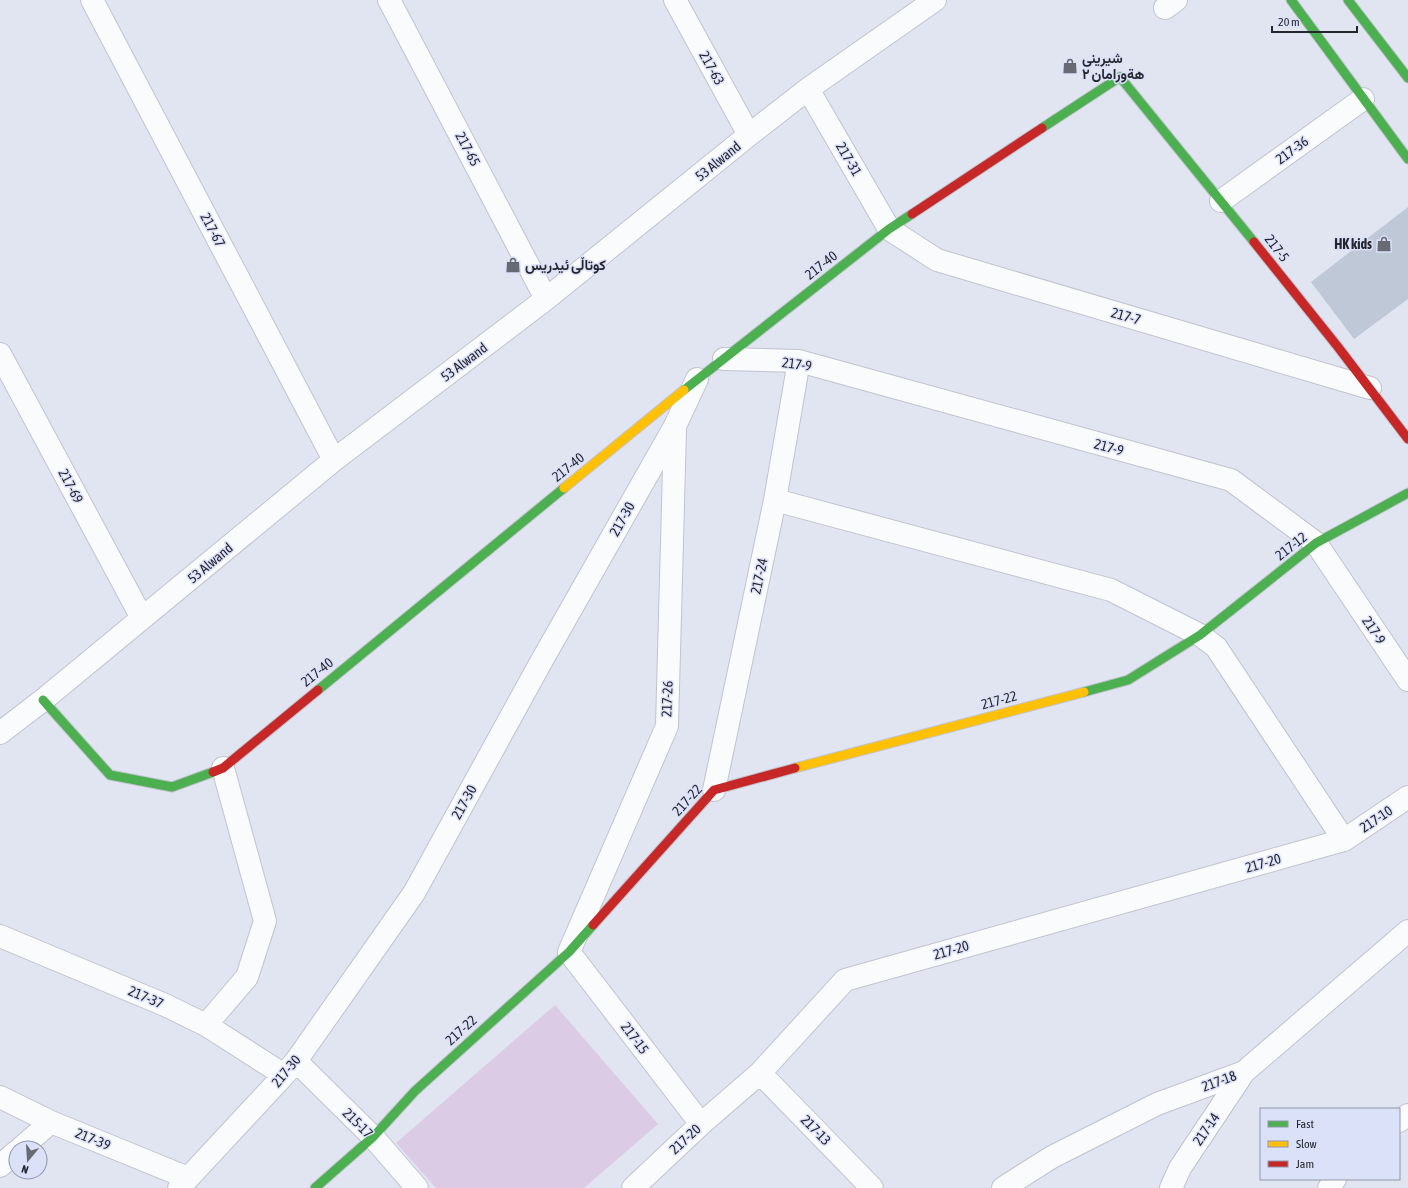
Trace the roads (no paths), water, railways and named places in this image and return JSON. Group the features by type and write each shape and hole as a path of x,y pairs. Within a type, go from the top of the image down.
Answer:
{"street":[{"name":"217-67","path":"92,0 334,460"},
{"name":"217-65","path":"389,0 546,299"},
{"name":"53 Alwand","path":"0,733 43,700 334,460 546,299 749,135 808,90 935,0"},
{"path":"1291,0 1408,159"},
{"path":"1348,0 1405,68"},
{"name":"217-63","path":"678,1 749,135"},
{"name":"217-5","path":"1120,77 1370,388 1408,440"},
{"name":"217-40","path":"43,700 110,775 172,787 223,768 697,380 889,229 1120,77"},
{"name":"217-31","path":"808,90 889,229"},
{"name":"217-36","path":"1221,201 1363,99"},
{"name":"217-7","path":"889,229 938,260 1370,388"},
{"name":"217-69","path":"0,354 142,618"},
{"name":"217-9","path":"724,359 799,361 1231,480 1316,543 1408,680"},
{"name":"217-24","path":"714,790 775,500 799,361"},
{"name":"217-30","path":"183,1183 290,1068 414,893 541,662 675,426 697,380"},
{"path":"662,409 675,426"},
{"name":"217-26","path":"569,952 667,726 675,426"},
{"name":"217-12","path":"1200,635 1316,543 1408,493"},
{"path":"775,500 1111,590 1200,635 1216,647 1344,840"},
{"name":"217-22","path":"315,1188 373,1137 415,1091 569,952 714,790 1128,680 1200,635"},
{"path":"206,1025 247,977 265,921 223,768"},
{"name":"217-10","path":"1344,840 1408,797"},
{"name":"217-20","path":"633,1188 701,1124 760,1073 845,980 1344,840"},
{"name":"217-18","path":"1003,1188 1052,1156 1157,1104 1244,1072 1408,932"},
{"name":"217-37","path":"0,936 165,1005 290,1068"},
{"name":"217-15","path":"569,952 701,1124"},
{"name":"215-17","path":"290,1068 373,1137 417,1188"},
{"name":"217-14","path":"1171,1188 1180,1168 1244,1072"},
{"name":"217-13","path":"760,1073 872,1188"},
{"name":"217-39","path":"0,1097 183,1183"},
{"path":"30,1140 51,1122"},
{"path":"1033,1188 1052,1156"},
{"path":"0,1166 8,1159"}],"place":[{"name":"شیرینی هةورامان ٢","path":"1070,66"},
{"name":"HK kids","path":"1384,244"},
{"name":"کوتاڵی ئیدریس","path":"513,265"}]}
